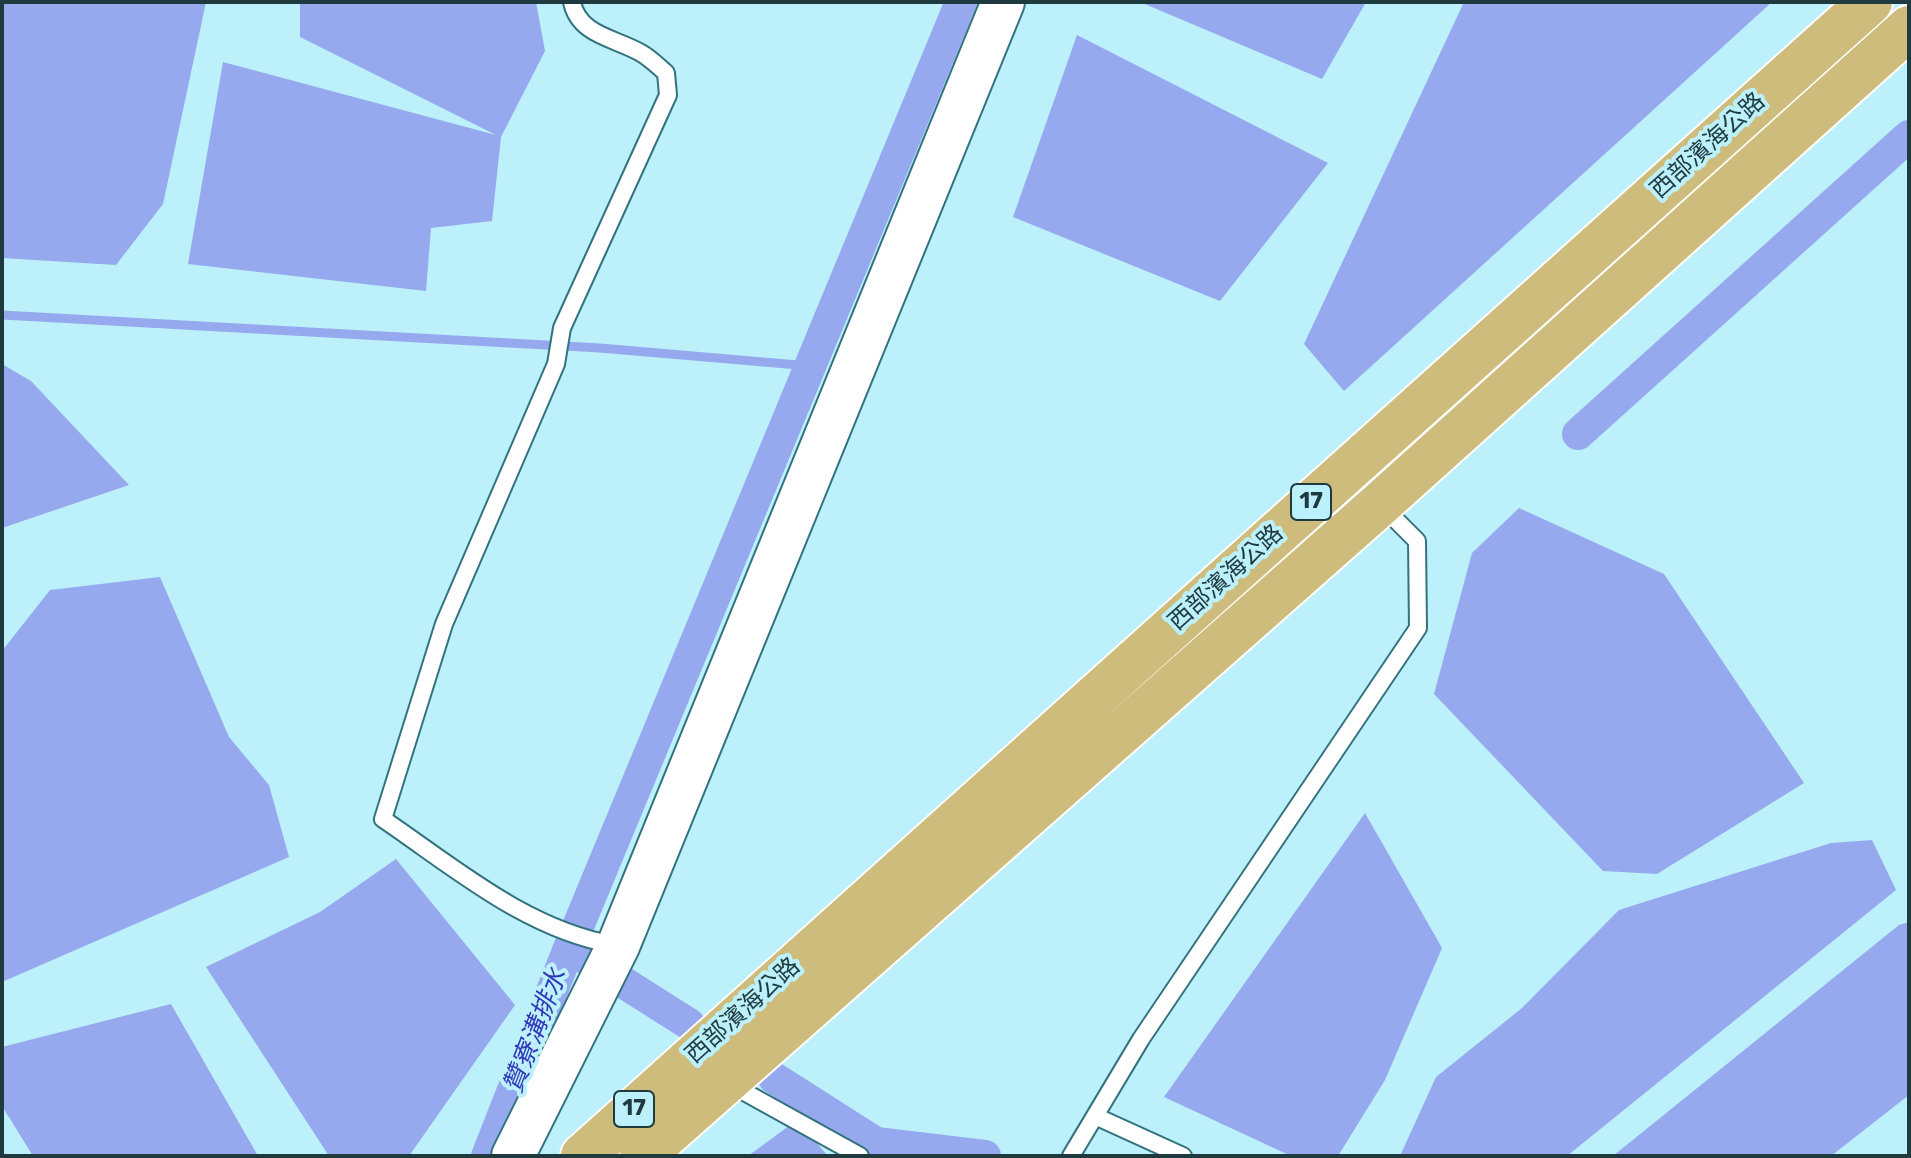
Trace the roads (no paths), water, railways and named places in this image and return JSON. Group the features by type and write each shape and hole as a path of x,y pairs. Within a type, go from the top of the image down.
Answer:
{"main road":[{"name":"西部濱海公路","path":"583,1156 1870,2"},
{"name":"西部濱海公路","path":"642,1156 1380,504 1909,28"}],"street":[{"path":"513,1156 589,1008 607,944 1003,2"}],"lane":[{"path":"572,2 574,12 594,34 641,53 666,73 668,95 562,328 556,364 444,624 383,819 510,906 558,929 607,944"},
{"path":"1071,1156 1141,1039 1418,628 1417,541 1380,504 1351,466"},
{"path":"728,1083 860,1156"},
{"path":"1095,1116 1183,1156"}],"water":[{"path":"2,2 206,2 163,204 116,265 2,258"},
{"path":"300,2 536,2 545,51 501,137 492,221 431,228 426,291 188,264 223,62 496,135 300,37"},
{"path":"1140,2 1366,2 1322,79"},
{"path":"1464,2 1772,2 1344,391 1304,344"},
{"path":"1077,35 1328,163 1220,301 1013,217"},
{"path":"2,364 31,381 129,485 2,528"},
{"path":"1519,508 1664,574 1804,783 1657,874 1603,871 1434,694 1472,553"},
{"path":"160,577 229,737 269,785 289,857 2,982 2,651 50,590"},
{"path":"1365,813 1442,948 1385,1080 1338,1156 1291,1156 1164,1097"},
{"path":"1872,840 1896,890 1567,1156 1400,1156 1436,1077 1522,1008 1619,910 1831,843"},
{"path":"396,859 515,1005 409,1156 329,1156 206,967 320,912"},
{"path":"1909,922 1909,1095 1831,1156 1613,1156 1899,925"},
{"path":"171,1004 258,1156 33,1156 2,1106 2,1047"},
{"path":"797,1120 828,1156 748,1156"}],"waterway":[{"path":"569,948 961,2"},
{"path":"1578,434 1909,136"},
{"path":"2,315 600,348 810,366"},
{"name":"贊寮溝排水","path":"487,1156 569,948 689,1024"},
{"name":"贊寮溝排水","path":"774,1078 876,1143 985,1156"}]}
